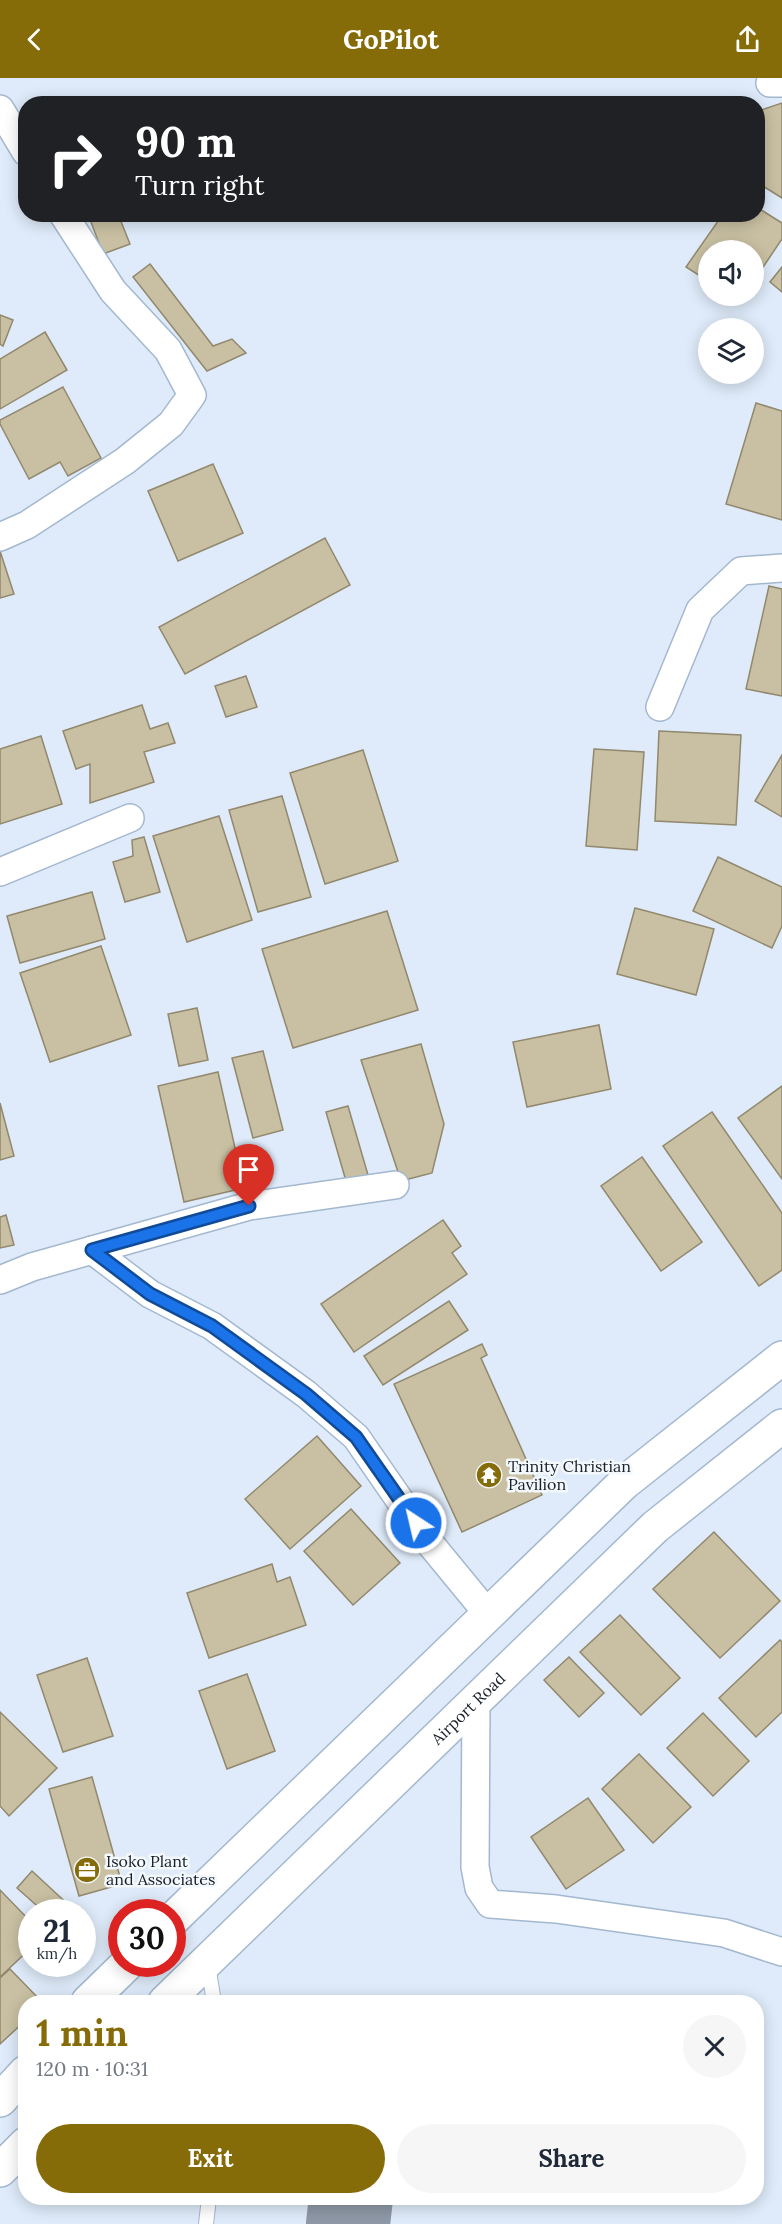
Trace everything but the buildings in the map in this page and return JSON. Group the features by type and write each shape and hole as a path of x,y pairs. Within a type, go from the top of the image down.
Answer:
{"main road":[{"path":"186,1906 624,1483 782,1358"},
{"name":"Airport Road","path":"172,1995 655,1527 782,1426"},
{"path":"95,1995 114,1977"},
{"path":"0,2100 18,2081"}],"street":[{"path":"0,109 18,139"},
{"path":"0,537 27,525 125,461 171,424 192,395 168,350 113,291 68,222"},
{"path":"660,707 700,610 741,571 782,568"},
{"path":"0,872 130,818"},
{"path":"0,1280 32,1267 249,1206 395,1185"},
{"path":"92,1250 150,1294 212,1326 306,1394 356,1437 428,1540 488,1614"},
{"path":"476,1699 475,1867 479,1888 490,1904 556,1908 724,1933 782,1952"}],"lane":[{"path":"207,1960 213,1995"},
{"path":"206,2224 208,2205"}],"taxiway":[{"path":"348,2224 350,2205"}],"place":[{"name":"Trinity Christian Pavilion","path":"489,1475"},
{"name":"Isoko Plant and Associates","path":"87,1870"}],"route":[{"path":"249,1206 92,1250 150,1294 212,1326 306,1394 356,1437 416,1523"}]}
